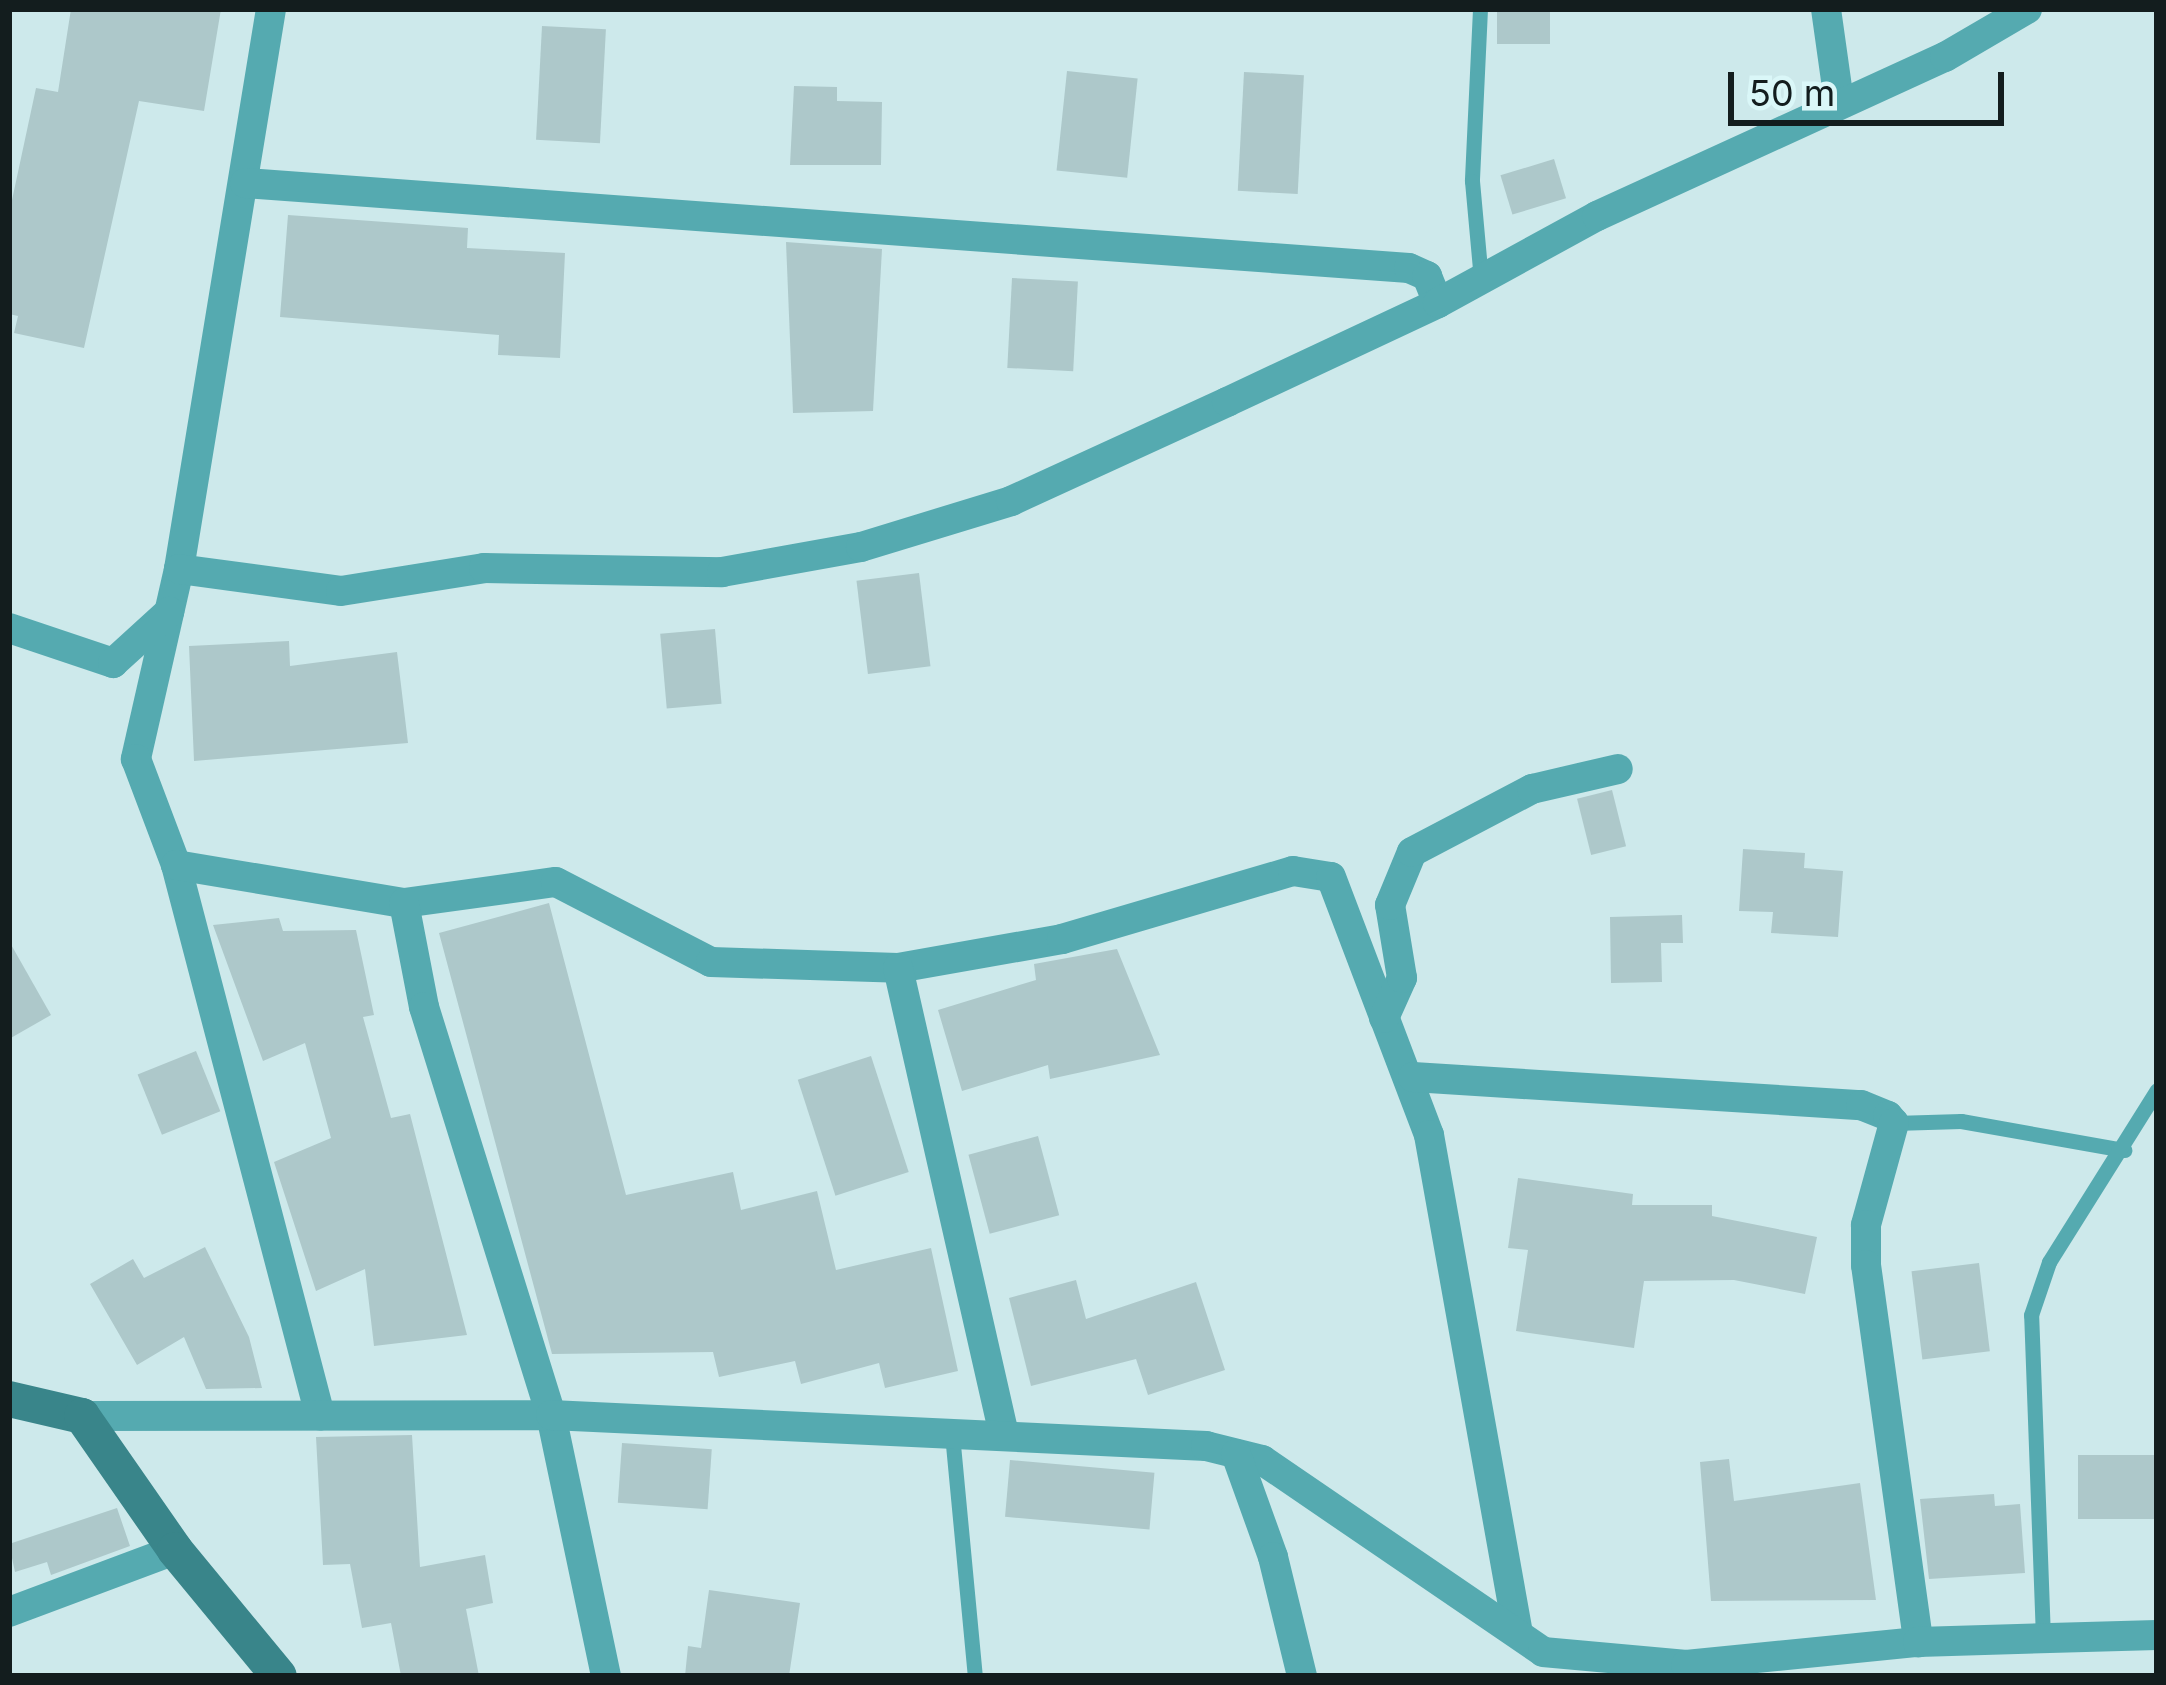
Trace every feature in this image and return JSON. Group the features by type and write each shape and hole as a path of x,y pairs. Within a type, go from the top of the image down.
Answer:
{"street":[{"path":"271,9 179,569 136,759 176,865 320,1415"},
{"path":"1826,9 1839,102"},
{"path":"179,569 341,591 484,568 722,572 861,548 1011,501 1438,304 1839,102 1945,57 2027,9"},
{"path":"245,183 1409,268 1427,276 1438,304"},
{"path":"9,628 113,663 169,612"},
{"path":"1384,1018 1401,993 1390,905 1412,852 1512,797 1618,769"},
{"path":"176,865 404,902 556,882 711,962 898,968 1063,939 1312,871 1340,884 1384,1018 1413,1077 1517,1628"},
{"path":"404,902 424,1007 551,1415 606,1676"},
{"path":"898,968 1004,1436"},
{"path":"1413,1077 1861,1105 1894,1123 1866,1225 1866,1265 1918,1642"},
{"path":"9,1399 82,1415 551,1415 1004,1436 1237,1454 1262,1460 1432,1581 1517,1628 1545,1664 1686,1665 1918,1642 2157,1636"},
{"path":"82,1415 175,1550 279,1676"},
{"path":"1237,1454 1274,1557 1302,1676"},
{"path":"9,1612 175,1550"}],"lane":[{"path":"1480,9 1472,181 1480,280"},
{"path":"2043,1638 2026,1338 2049,1262 2124,1150 2157,1090"},
{"path":"1894,1123 1961,1121 2124,1150"},
{"path":"952,1434 975,1676"}],"building":[{"path":"71,9 221,9 204,111 139,101 84,348 14,333 18,316 9,314 9,214 36,88 58,92"},
{"path":"1497,9 1550,9 1550,44 1497,44"},
{"path":"542,26 606,29 600,143 536,140"},
{"path":"1067,71 1138,78 1127,178 1057,170"},
{"path":"1244,72 1304,75 1298,194 1238,191"},
{"path":"794,86 837,87 837,101 882,102 881,165 790,165"},
{"path":"1554,159 1566,198 1512,215 1500,175"},
{"path":"288,215 468,228 467,248 565,253 560,358 498,355 499,335 280,317"},
{"path":"786,242 882,249 873,411 793,413"},
{"path":"1012,278 1078,281 1073,371 1007,368"},
{"path":"919,573 930,666 868,674 856,581"},
{"path":"715,629 722,704 667,709 660,634"},
{"path":"289,641 290,666 397,652 408,743 194,761 189,646"},
{"path":"1612,790 1626,846 1591,855 1577,799"},
{"path":"1743,849 1805,853 1804,868 1843,871 1838,937 1771,933 1773,912 1739,911"},
{"path":"549,903 626,1195 733,1172 741,1210 817,1191 836,1270 931,1248 958,1371 885,1388 879,1363 801,1384 795,1361 719,1377 713,1352 552,1354 439,933"},
{"path":"1682,915 1683,943 1661,943 1662,982 1611,983 1610,917"},
{"path":"279,918 283,931 356,930 374,1015 363,1017 391,1118 410,1114 467,1335 374,1346 365,1269 316,1291 274,1162 331,1138 305,1043 263,1061 213,925"},
{"path":"9,941 51,1015 9,1039"},
{"path":"1117,949 1160,1055 1050,1079 1048,1065 962,1091 938,1010 1036,980 1034,964"},
{"path":"196,1051 220,1111 162,1135 138,1075"},
{"path":"871,1056 909,1172 835,1196 798,1080"},
{"path":"1038,1136 1059,1215 990,1234 968,1155"},
{"path":"1518,1178 1633,1194 1632,1205 1712,1205 1712,1216 1817,1237 1805,1294 1734,1280 1644,1281 1634,1348 1516,1331 1528,1250 1508,1248"},
{"path":"205,1247 249,1337 262,1388 206,1389 184,1337 137,1365 90,1284 133,1259 144,1278"},
{"path":"1979,1263 1990,1351 1922,1360 1912,1271"},
{"path":"1076,1280 1086,1319 1196,1282 1225,1370 1148,1395 1136,1359 1031,1386 1009,1298"},
{"path":"412,1435 420,1567 485,1555 493,1603 466,1609 479,1676 401,1676 391,1623 362,1628 350,1564 323,1565 316,1437"},
{"path":"622,1443 712,1449 708,1509 618,1503"},
{"path":"2078,1455 2157,1455 2157,1519 2078,1519"},
{"path":"1729,1459 1734,1501 1860,1483 1876,1600 1711,1601 1700,1462"},
{"path":"1010,1460 1154,1473 1149,1529 1005,1517"},
{"path":"1994,1494 1995,1506 2020,1504 2025,1573 1929,1579 1920,1499"},
{"path":"117,1508 130,1546 51,1575 47,1562 15,1572 9,1544"},
{"path":"709,1590 800,1603 789,1676 685,1676 688,1646 701,1648"}]}
